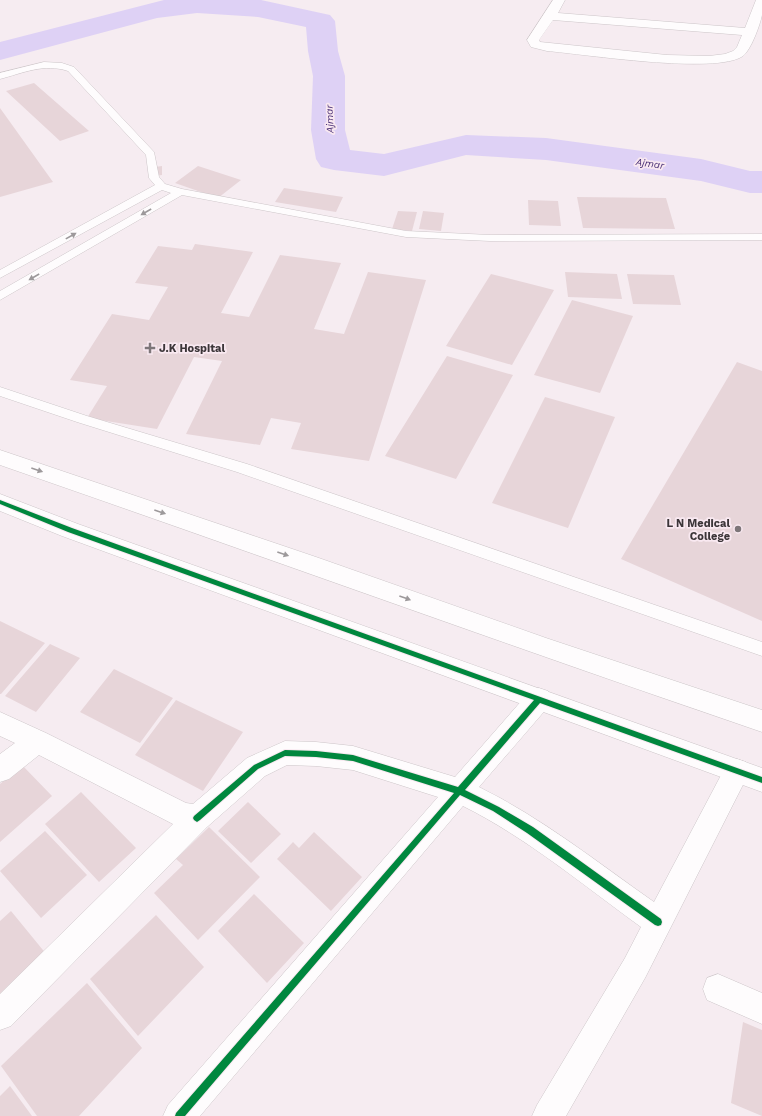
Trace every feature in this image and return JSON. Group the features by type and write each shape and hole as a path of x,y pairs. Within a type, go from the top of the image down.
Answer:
{"street":[{"path":"559,0 533,40 535,44 547,47 667,59 709,60 732,56 743,49 762,0"},
{"path":"550,16 749,32"},
{"path":"0,457 300,560 546,648 762,721"},
{"path":"0,502 70,530 749,775 658,922 635,968 548,1116"},
{"path":"179,1116 539,699"},
{"path":"0,723 183,815 197,818"},
{"path":"0,770 37,741"},
{"path":"0,1015 197,818 256,767 285,753 316,754 352,758 459,791 496,809 530,830 658,922"},
{"path":"718,989 762,1009"}],"lane":[{"path":"0,76 47,63 60,65 70,69 151,154 154,178 161,186 180,192 406,234 490,238 762,237"},
{"path":"0,275 161,186"},
{"path":"0,296 180,192"},
{"path":"0,390 82,419 242,468 762,649"}],"building":[{"path":"34,83 89,131 60,141 6,91"},
{"path":"0,108 53,182 0,197"},
{"path":"162,166 162,175 155,176 155,167"},
{"path":"198,166 241,180 218,198 175,183"},
{"path":"284,188 343,197 336,212 275,202"},
{"path":"577,197 666,198 675,229 583,228"},
{"path":"528,200 558,201 561,226 529,225"},
{"path":"398,211 417,212 412,231 392,229"},
{"path":"423,211 444,213 441,231 419,229"},
{"path":"195,244 253,252 221,313 249,317 280,255 341,263 314,329 344,334 368,272 426,280 369,461 291,449 301,423 271,418 260,445 186,434 222,361 194,357 157,429 87,418 107,386 70,380 112,314 149,320 168,287 135,283 158,246 192,250"},
{"path":"565,272 617,274 622,299 568,297"},
{"path":"491,274 554,290 512,365 446,346"},
{"path":"627,274 674,275 681,305 633,304"},
{"path":"572,300 633,316 600,393 534,375"},
{"path":"447,356 513,375 456,479 385,456"},
{"path":"737,362 762,371 762,621 621,559"},
{"path":"545,397 615,417 568,528 492,503"},
{"path":"0,621 45,643 1,694 0,694"},
{"path":"50,644 80,658 36,712 5,696"},
{"path":"114,669 173,698 140,743 80,712"},
{"path":"176,700 243,732 203,791 135,755"},
{"path":"22,765 52,796 0,842 0,784"},
{"path":"81,792 136,848 99,882 45,824"},
{"path":"248,802 281,834 251,863 218,831"},
{"path":"209,827 260,877 198,940 154,893 183,865 176,859"},
{"path":"45,831 87,875 41,918 0,871"},
{"path":"314,832 362,877 331,911 277,859 293,842 299,848"},
{"path":"254,894 304,943 267,983 218,931"},
{"path":"11,911 47,955 0,998 0,921"},
{"path":"156,915 204,967 138,1036 90,979"},
{"path":"87,983 142,1048 79,1116 37,1116 1,1066"},
{"path":"743,1022 762,1030 762,1116 731,1103"},
{"path":"10,1086 32,1116 0,1116 0,1096"}],"waterway":[{"name":"Ajmar","path":"0,51 154,10 197,4 258,8 320,21 323,51 329,76 328,130 334,159 384,165 466,145 546,149 701,170 750,182 762,182"}],"cycle path":[{"path":"0,502 70,530 762,780"},
{"path":"179,1116 539,699"},
{"path":"197,818 256,767 285,753 316,754 353,758 459,791 496,809 530,830 658,922"}],"place":[{"name":"J.K Hospital","path":"150,348"},
{"name":"L N Medical College","path":"738,529"}]}
